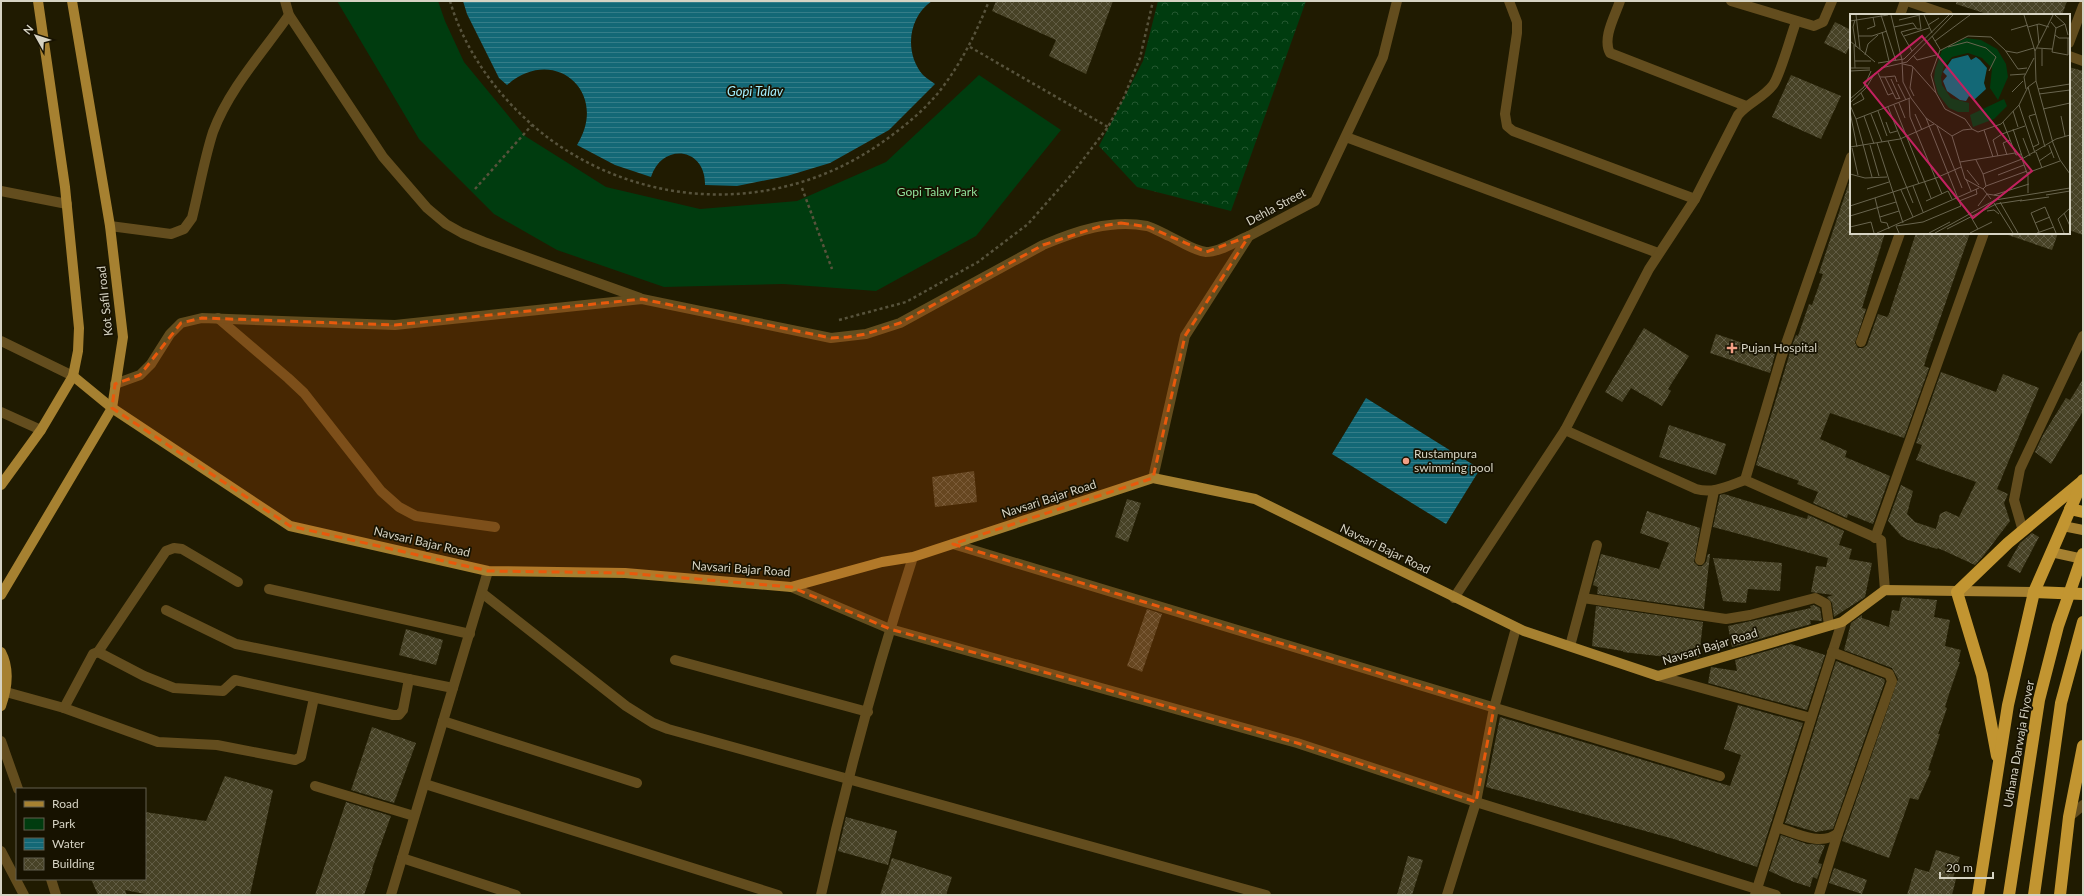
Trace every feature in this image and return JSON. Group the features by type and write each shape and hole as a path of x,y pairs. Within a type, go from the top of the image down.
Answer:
{"highway":[{"path":"1999,765 1982,676 1957,592 2008,543 2083,480"},
{"path":"1978,895 2008,705 2034,592 2083,480"},
{"path":"2070,509 2083,512"},
{"name":"Udhana Darwaja Flyover","path":"2009,895 2039,700 2058,626 2083,554"},
{"path":"2034,592 2083,594"},
{"path":"2034,895 2061,703 2083,622"},
{"path":"2060,895 2069,817 2083,746"}],"main road":[{"path":"1,485 41,430 73,376 78,351 79,328 67,204 38,1"},
{"name":"Kot Safil road","path":"1,595 112,408 123,337 110,226 72,1"},
{"name":"Navsari Bajar Road","path":"73,376 112,408 290,526 488,571 625,573 791,587 882,562 913,557 1153,478 1255,499 1516,628 1658,676 1842,622 1885,590"},
{"path":"2063,526 2083,530"},
{"path":"2051,552 2083,559"},
{"path":"1885,590 2034,592"},
{"path":"1,652 7,673 6,692 1,706"}],"street":[{"path":"285,1 289,14 383,157 427,208 446,224 462,233 642,299 831,338 848,337 866,334 900,323 1043,245 1066,235 1121,223 1149,227 1196,249 1206,252 1218,250 1249,236"},
{"name":"Dehla Street","path":"1153,478 1185,336 1249,236 1315,201 1383,56 1397,1"},
{"path":"1509,1 1517,22 1517,33 1505,114 1507,126 1513,131 1695,199"},
{"path":"1620,1 1608,36 1607,47 1610,53 1746,106"},
{"path":"1731,1 1796,22 1814,26 1823,22 1832,1"},
{"path":"1900,14 1906,1 1945,14"},
{"path":"2070,40 2083,6"},
{"path":"110,226 171,234 184,229 192,218 213,132 221,114 230,98 289,14"},
{"path":"1454,598 1565,430 1658,253 1695,199 1738,115 1746,106 1763,96 1774,84 1796,22"},
{"path":"2070,56 2083,61"},
{"path":"1346,136 1658,253"},
{"path":"1745,480 1781,358 1850,160"},
{"path":"1,191 67,204"},
{"path":"1861,342 1900,234"},
{"path":"1875,538 1984,234"},
{"path":"115,384 140,375 151,364 170,334 181,323 202,318 395,325 642,299"},
{"path":"218,318 304,393 382,490 399,507 416,516 495,527"},
{"path":"2023,531 2014,500 2020,469 2083,336"},
{"path":"1,341 73,376"},
{"path":"1,412 41,430"},
{"path":"1565,430 1696,489 1714,491 1745,480 1881,540 1885,590"},
{"path":"1700,560 1714,491"},
{"path":"953,544 1720,776"},
{"path":"1570,646 1597,545"},
{"path":"64,708 93,654 98,652 166,551 174,548 182,549 238,582"},
{"path":"821,895 890,629 913,557"},
{"path":"391,895 488,571"},
{"path":"791,587 890,629 1297,743 1756,892 1776,895"},
{"path":"269,589 470,634"},
{"path":"482,593 626,706 653,723 668,729 1266,895"},
{"path":"1583,598 1726,619 1750,615 1815,598 1826,604 1829,625"},
{"path":"166,610 236,644 453,688"},
{"path":"1756,892 1842,622"},
{"path":"1448,895 1476,802 1494,708 1516,628"},
{"path":"98,652 144,676 174,688 223,691 235,680 393,715 399,715 403,710 409,679"},
{"path":"1819,895 1838,833 1892,681 1889,674 1832,652"},
{"path":"676,660 868,712"},
{"path":"1658,676 1811,718"},
{"path":"6,692 64,708 158,742 217,745 295,760 301,757 314,698"},
{"path":"444,721 638,783"},
{"path":"1,741 18,788"},
{"path":"425,784 778,895"},
{"path":"315,786 414,816"},
{"path":"2069,817 2083,805"},
{"path":"1777,827 1816,839 1833,837 1838,833"},
{"path":"1,851 16,880"},
{"path":"402,858 516,895"},
{"path":"16,880 24,895"},
{"path":"51,880 56,895"}],"path":[{"path":"450,1 472,53 499,92 532,126 579,158 619,177 668,191 718,195 769,191 818,178 870,152 906,126 941,89 970,47 989,1"},
{"path":"839,320 906,302 978,262 1028,224 1072,174 1108,127 1124,97 1140,58 1153,1"},
{"path":"970,47 1108,127"},
{"path":"475,189 532,126"},
{"path":"802,188 832,269"}],"highlighted area":[{"path":"1121,223 1149,227 1206,252 1249,236 1185,336 1153,478 953,544 1494,708 1476,802 1297,743 890,629 791,587 625,573 488,571 290,526 112,408 115,384 140,375 181,323 202,318 395,325 642,299 831,338 848,337 866,334 900,323 1043,245 1101,226"}],"green space":[{"name":"Gopi Talav Park","path":"337,1 438,1 445,21 464,62 525,136 606,187 700,209 797,201 886,162 979,75 1061,130 976,236 876,291 783,284 664,287 557,250 494,214 419,139"},
{"path":"1158,1 1306,1 1231,211 1137,187 1099,146 1143,61"}],"water":[{"name":"Gopi Talav","path":"463,1 932,1 918,16 911,36 911,46 917,66 923,75 935,84 889,130 830,163 787,176 737,186 705,185 703,172 699,163 691,157 682,154 673,154 664,158 657,166 651,177 615,165 577,145 585,126 587,108 582,92 572,80 559,72 542,70 525,74 507,85 499,78 467,14"},
{"name":"Rustampura swimming pool","path":"1366,398 1480,469 1446,524 1332,454"}],"building":[{"path":"996,1 1113,1 1086,74 1049,56 1056,40 992,11"},
{"path":"1956,1 2067,1 2062,14 1987,14 1956,4"},
{"path":"1835,22 1850,30 1850,45 1846,54 1824,43"},
{"path":"2070,67 2083,71 2083,235 2070,230"},
{"path":"1791,75 1841,96 1821,139 1772,117"},
{"path":"1850,180 1850,234 1885,234 1862,308 1866,309 1855,343 1858,348 1863,348 1867,345 1878,314 1887,317 1889,314 1916,234 1970,234 1928,353 1924,366 1929,368 1904,438 1830,413 1820,439 1847,451 1845,457 1890,476 1873,524 1848,514 1847,518 1813,503 1818,492 1797,484 1799,481 1756,465 1792,346 1796,335 1798,336 1809,304 1812,305 1823,274 1819,273"},
{"path":"2008,234 2058,234 2052,250"},
{"path":"1644,328 1689,356 1668,389 1671,391 1662,406 1631,388 1622,402 1605,392"},
{"path":"1716,334 1775,354 1770,373 1710,353"},
{"path":"1941,372 1996,392 2003,374 2039,388 1997,489 2008,494 2004,503 2010,521 1975,565 1938,548 1937,549 1908,540 1901,536 1888,521 1901,485 1913,491 1907,514 1915,522 1936,529 1940,514 1946,511 1959,517 1976,482 1916,460 1922,445 1916,443"},
{"path":"2083,379 2083,411 2051,464 2035,452 2043,435 2066,398 2070,400"},
{"path":"1669,425 1726,444 1716,475 1659,457"},
{"path":"974,471 977,502 935,507 932,477"},
{"path":"1724,494 1807,519 1808,515 1844,531 1839,545 1852,549 1849,559 1872,563 1865,597 1834,617 1832,603 1827,597 1833,595 1811,592 1816,566 1826,567 1828,558 1713,527 1720,495"},
{"path":"1127,499 1141,503 1128,542 1115,537"},
{"path":"1647,511 1700,528 1694,562 1698,566 1702,566 1706,562 1708,554 1710,554 1704,609 1597,594 1598,587 1593,585 1601,554 1659,569 1669,543 1640,533"},
{"path":"2032,533 2039,537 2020,573 2007,566 2020,543"},
{"path":"1713,558 1782,563 1780,591 1748,589 1746,603 1723,601"},
{"path":"1902,597 1937,600 1934,617 1950,620 1945,646 1961,650 1958,662 1960,662 1945,707 1947,708 1938,734 1940,734 1928,770 1931,771 1918,800 1910,798 1889,858 1842,841 1898,679 1892,668 1844,650 1851,623 1862,615 1862,618 1889,627 1892,610 1899,611"},
{"path":"1814,605 1820,608 1822,621 1810,620 1811,624 1732,647 1728,626 1811,608 1810,606"},
{"path":"1596,606 1703,622 1699,657 1685,659 1623,652 1592,646"},
{"path":"1147,609 1162,614 1142,672 1127,666"},
{"path":"406,629 443,640 436,665 399,655"},
{"path":"1791,644 1825,655 1807,710 1708,683 1711,667 1737,671 1735,660"},
{"path":"1836,661 1884,679 1885,681 1833,829 1816,832 1785,823"},
{"path":"1738,705 1803,723 1757,867 1674,839 1486,787 1500,717 1730,786 1741,755 1724,749"},
{"path":"372,727 416,743 394,803 351,790"},
{"path":"225,776 273,790 250,895 150,895 125,890 127,895 98,895 91,880 146,880 146,812 206,821"},
{"path":"346,802 391,816 364,895 315,895"},
{"path":"846,817 897,831 888,865 838,851"},
{"path":"1781,835 1807,844 1825,845 1818,863 1822,864 1817,879 1813,877 1810,887 1769,871"},
{"path":"1936,850 1960,857 1953,878 1956,879 1952,895 1907,895 1915,868 1929,872"},
{"path":"1408,856 1423,860 1412,895 1397,895"},
{"path":"892,858 952,877 946,895 880,895"},
{"path":"1834,868 1867,880 1862,894 1829,883"}],"place":[{"name":"Pujan Hospital","path":"1732,348"},
{"name":"Rustampura swimming pool","path":"1406,461"}]}
